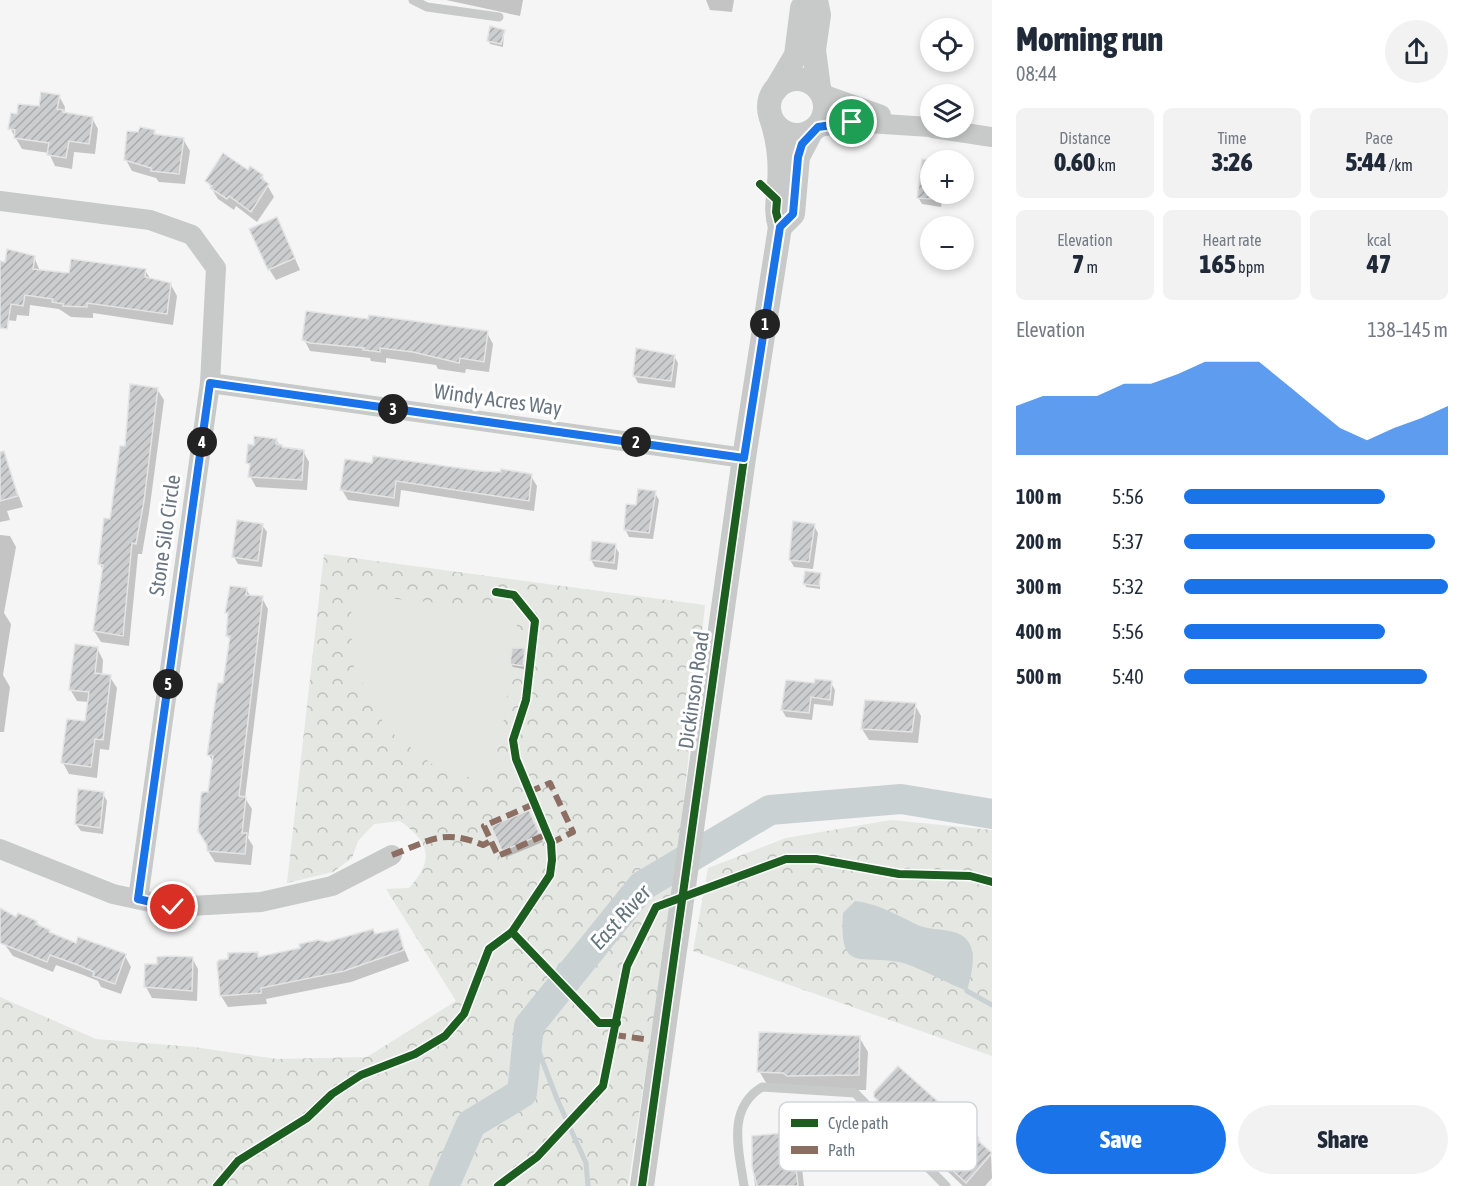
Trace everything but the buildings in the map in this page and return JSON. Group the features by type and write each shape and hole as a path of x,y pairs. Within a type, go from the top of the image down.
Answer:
{"street":[{"path":"807,0 802,8 796,55 770,99 771,117 776,126 792,135 852,122 920,125"},
{"path":"814,130 825,111 814,50 819,15 816,0"},
{"path":"775,90 781,84 796,79 804,80 846,104 909,124"},
{"name":"Dickinson Road","path":"642,1186 744,458 780,227 776,212 779,185 778,146 771,117"},
{"name":"Dickinson Road","path":"780,227 793,214 798,157 814,130"},
{"path":"974,134 992,137"},
{"name":"Stone Silo Circle","path":"0,201 150,220 192,234 216,268 210,383 138,899"},
{"name":"Windy Acres Way","path":"210,383 744,458"},
{"path":"0,849 112,894 173,907 261,902 332,886 392,855"}],"lane":[{"path":"413,0 427,7 499,17"},
{"path":"744,1186 736,1127 749,1095 762,1087 855,1093 864,1102"},
{"path":"931,1171 946,1186"}],"green space":[{"path":"324,554 705,605 675,880 628,1186 0,1186 0,997 96,1039 194,1047 277,1059 367,1057 456,1001 386,889 409,888 417,878 425,860 426,852 423,844 400,821 374,824 358,841 352,858 333,872 287,883"},
{"path":"351,595 506,609 517,624 503,725 489,784 433,765 386,728 352,663"},
{"path":"891,820 992,830 992,1056 693,951 708,868 786,838"}],"shaded area":[{"path":"855,901 881,908 920,926 957,933 965,937 973,959 967,991 906,964 863,959 848,953 844,945 843,913"}],"waterway":[{"name":"East River","path":"444,1186 471,1124 522,1093 529,1026 642,886 770,810 901,799 992,814"},
{"path":"967,991 992,1005"},
{"path":"529,1026 557,1099 586,1163 588,1186"}],"marked path":[{"path":"529,792 550,783 573,832 551,843"},
{"path":"534,804 484,826 498,856 547,834"},
{"path":"392,855 436,838 457,837 483,845 491,841"},
{"path":"614,1035 644,1039"}],"cycle path":[{"path":"642,1186 744,458 780,227 776,212 777,200 760,184"},
{"path":"496,592 514,595 535,621 526,700 513,740 516,759 551,843 552,860 550,875 512,932 599,1023 617,1023"},
{"path":"498,1186 537,1157 603,1086 627,966 656,907 786,859 816,859 899,874 970,876 992,882"},
{"path":"217,1186 238,1161 307,1118 332,1094 361,1075 415,1054 445,1036 464,1014 489,949 512,932"}],"route":[{"path":"173,907 138,899 210,383 744,458 780,227 793,214 796,170 802,144 818,127 852,122"}]}
